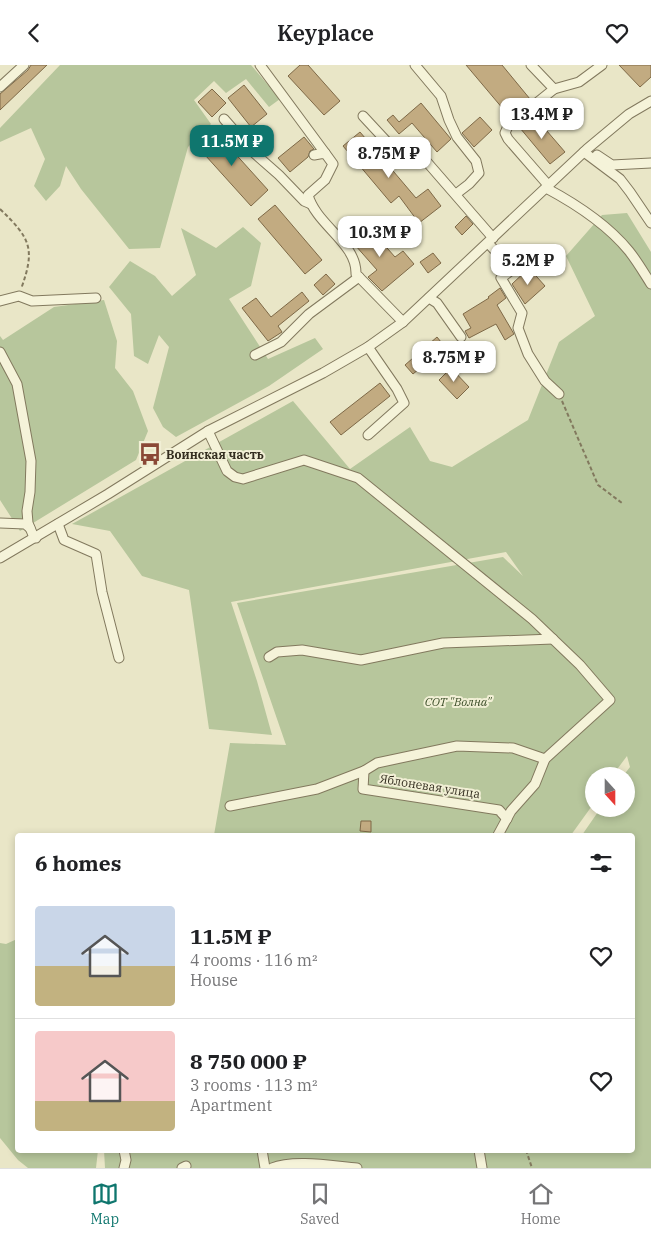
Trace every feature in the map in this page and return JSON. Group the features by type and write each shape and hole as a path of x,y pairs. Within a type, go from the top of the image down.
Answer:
{"street":[{"path":"0,87 24,65"},
{"path":"260,65 333,164 325,180 308,195 311,204 318,216 348,250 356,264 356,273 359,277 403,322"},
{"path":"415,65 442,96 449,120 457,137 476,161 479,173 470,184 456,194"},
{"path":"531,65 554,89"},
{"path":"602,65 579,82 554,89 508,126 505,133 547,187 569,200 603,225 629,251 651,284"},
{"path":"0,76 13,75"},
{"path":"0,557 36,538 208,431 323,373 368,347 403,322 585,151 630,114 651,101"},
{"path":"362,116 388,144 414,146 456,194 509,266 509,273 501,278 522,313 518,328 528,354 545,381 559,394"},
{"path":"224,119 254,152 280,175 304,201 311,204"},
{"path":"585,151 612,165 651,163"},
{"path":"585,151 620,179 651,223"},
{"path":"314,155 325,153"},
{"path":"255,355 281,342 309,314 359,277"},
{"path":"0,301 19,296 32,301 96,298"},
{"path":"429,298 437,303 461,337"},
{"path":"368,347 397,389 404,403 368,435"},
{"path":"0,352 17,384 31,461 28,511 30,528"},
{"path":"208,431 227,471 235,477 243,479 304,460 358,478 532,619 580,665 610,700 545,759 535,783 511,811 499,833"},
{"path":"0,523 25,524 36,538"},
{"path":"58,524 64,540 96,554 102,592 119,658"},
{"path":"269,657 277,652 302,650 361,661 443,643 553,639"},
{"path":"230,805 317,789 364,771 377,763 458,746 513,748 545,759"},
{"name":"Яблоневая улица","path":"364,771 363,789 499,810 507,819"},
{"path":"124,1168 126,1160 125,1153"},
{"path":"262,1153 264,1168"},
{"path":"480,1153 482,1168"},
{"path":"272,1168 315,1164 357,1168"}],"path":[{"path":"0,209 27,239 29,250 27,273 19,296"},
{"path":"559,394 598,485 622,503"},
{"path":"527,1153 532,1168"}],"green space":[{"path":"60,65 251,65 280,99 269,107 246,79 226,93 214,81 194,100 211,124 188,147 160,248 129,249 81,189 66,166 60,186 46,201 34,186 45,159 31,128 0,142 0,128"},
{"name":"СОТ \"Волна\"","path":"627,213 651,252 651,1168 105,1168 104,1153 635,1153 635,833 583,833 594,817 635,817 635,767 630,767 627,756 619,767 585,767 585,816 572,833 214,833 230,743 286,745 237,603 503,557 523,576 506,552 231,602 257,681 272,735 209,729 189,590 142,576 110,531 72,524 293,401 350,469 410,427 430,461 452,467 528,420 559,342 595,316 566,256 602,215"},
{"path":"243,227 261,243 251,286 229,299 268,359 315,338 323,349 269,386 176,437 163,427 153,408 169,347 159,335 148,364 134,356 131,314 109,287 130,261 155,276 172,296 196,275 181,228 216,248"},
{"path":"104,300 117,341 115,368 133,391 148,431 136,460 20,531 0,500 0,336 3,340 54,307"},
{"path":"15,940 15,1153 98,1153 96,1168 28,1168 18,1160 0,1138 0,943 6,944"}],"building":[{"path":"31,65 47,65 0,110 0,94 28,70"},
{"path":"300,65 308,65 340,101 324,115 288,76"},
{"path":"466,65 502,65 530,99 509,116"},
{"path":"619,65 651,65 651,77 640,87"},
{"path":"244,85 267,114 251,127 228,98"},
{"path":"212,89 226,103 212,117 198,102"},
{"path":"421,103 451,139 437,152 412,123 399,134 387,120 393,115 399,122"},
{"path":"534,116 565,152 550,164 520,128"},
{"path":"480,117 492,130 474,147 462,133"},
{"path":"213,129 268,190 251,206 196,145"},
{"path":"360,132 416,198 428,189 441,206 419,223 399,196 391,203 343,146"},
{"path":"304,137 314,149 310,151 308,157 290,172 278,158"},
{"path":"275,205 322,260 305,274 258,219"},
{"path":"466,216 473,224 462,235 455,227"},
{"path":"365,223 395,257 403,251 414,264 382,291 368,277 377,270 348,237"},
{"path":"433,253 441,263 428,273 420,262"},
{"path":"529,268 545,286 525,304 512,284"},
{"path":"326,274 335,284 323,295 314,285"},
{"path":"500,288 506,298 497,305 514,334 505,340 496,324 469,338 465,331 471,328 463,314 489,298"},
{"path":"302,292 309,301 278,326 282,332 268,341 242,308 256,298 271,317"},
{"path":"437,337 445,347 413,374 405,365"},
{"path":"451,368 469,387 457,399 439,380"},
{"path":"380,383 390,396 341,435 330,422"},
{"path":"361,821 371,821 371,832 360,831"}],"place":[{"name":"Воинская часть","path":"150,454"}]}
